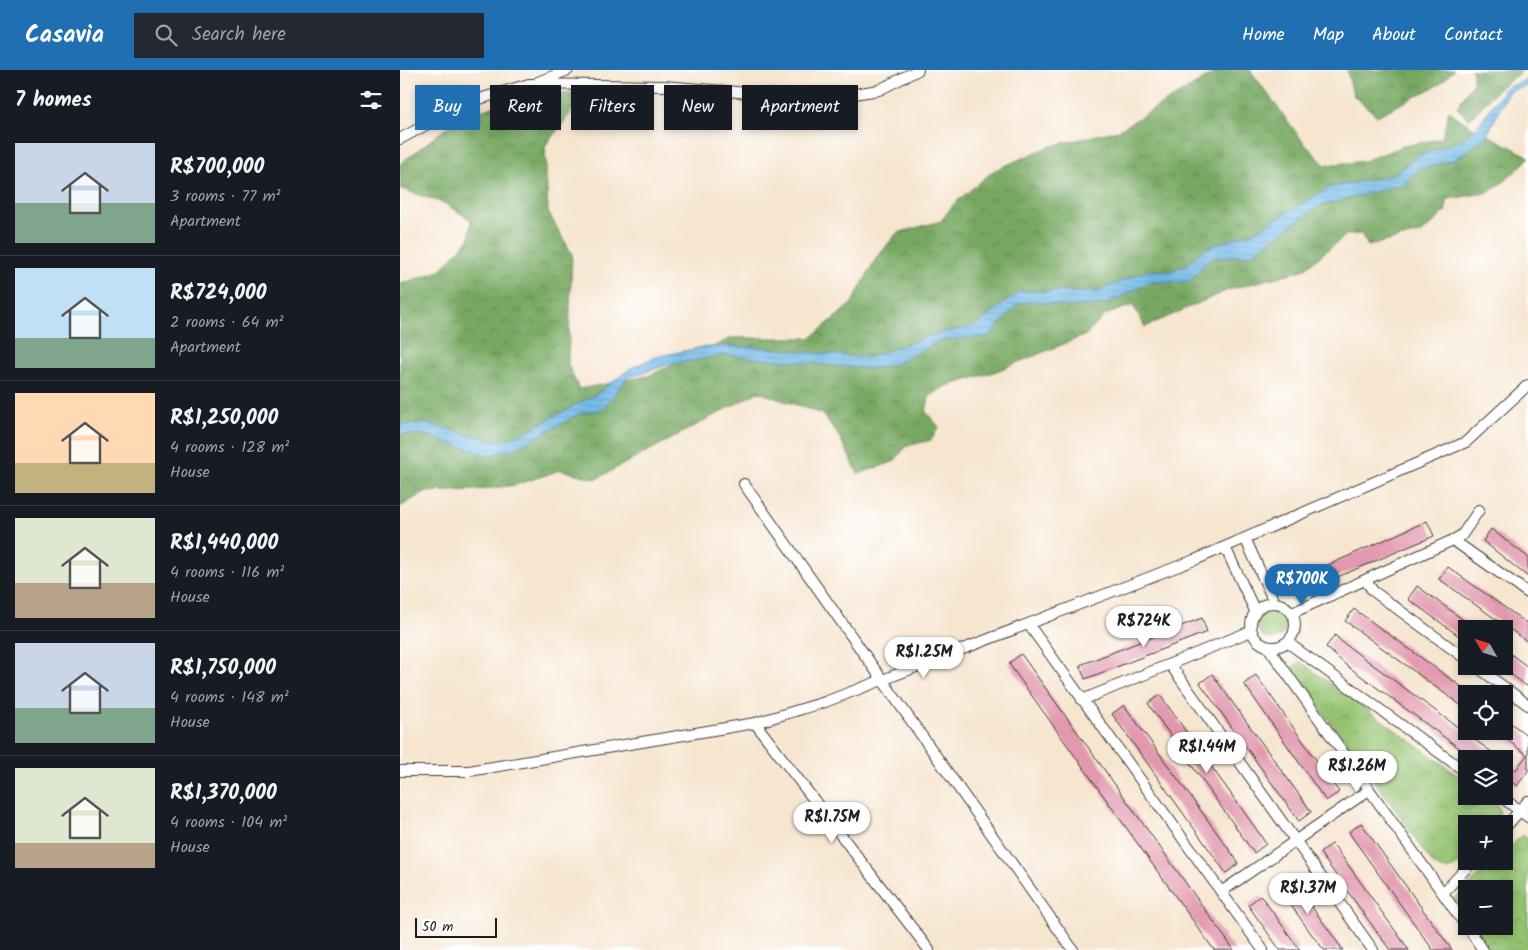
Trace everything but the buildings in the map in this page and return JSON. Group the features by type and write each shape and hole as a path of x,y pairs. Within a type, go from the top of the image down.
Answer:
{"street":[{"path":"535,84 568,70"},
{"path":"400,139 466,102 529,84 664,86 824,99 879,90 918,70"},
{"path":"400,771 469,771 755,723 884,681 1226,547 1466,442 1528,385"},
{"path":"744,484 1073,950"},
{"path":"1292,613 1454,540 1462,535 1479,510"},
{"path":"1245,538 1274,602"},
{"path":"1454,540 1528,593"},
{"path":"1226,547 1256,611"},
{"path":"1366,581 1374,591 1458,653"},
{"path":"1268,647 1279,647 1287,642 1294,633 1295,626 1292,613 1281,604 1274,602 1267,603 1256,611 1250,624 1251,631 1259,642 1268,647 1458,915"},
{"path":"1029,625 1263,950"},
{"path":"1082,700 1251,631"},
{"path":"1287,642 1458,766"},
{"path":"1170,664 1373,950"},
{"path":"1488,675 1528,704"},
{"path":"755,723 929,950"},
{"path":"1221,892 1370,790"},
{"path":"1513,822 1524,814 1528,801"},
{"path":"1512,805 1524,814"},
{"path":"1443,893 1465,870"},
{"path":"1472,935 1483,950"}],"green space":[{"path":"1219,70 1250,70 1304,143 1325,165 1364,161 1404,146 1442,138 1449,111 1467,124 1528,156 1528,159 1506,180 1486,193 1448,199 1445,212 1423,232 1368,246 1361,234 1346,235 1303,270 1228,290 1145,327 1133,305 1105,315 1086,335 994,372 944,387 929,397 926,412 939,427 931,440 907,446 893,462 858,474 840,438 823,414 758,392 596,479 560,470 516,485 476,490 425,492 400,507 400,284 440,271 469,239 471,220 444,203 401,189 400,164 444,130 480,130 480,111 490,108 490,130 558,130 545,146 548,212 572,254 568,365 579,389 648,376 732,338 811,338 852,303 875,260 897,233 941,221 954,204 993,171 1050,146 1119,130"},
{"path":"1347,70 1454,70 1440,84 1377,116 1353,95"},
{"path":"1470,70 1523,70 1495,92 1469,120 1457,107 1473,82 1473,71"},
{"path":"571,93 571,113 561,126 561,94"},
{"path":"1272,609 1282,614 1287,624 1282,634 1272,639 1262,634 1257,624 1262,614"},
{"path":"1299,661 1458,775 1458,805 1497,805 1499,815 1458,815 1458,864 1447,870 1433,864 1365,767 1291,671"},
{"path":"1522,835 1528,839 1528,950 1488,950 1476,935 1513,935 1513,880 1475,880 1485,870 1513,870 1513,844"},
{"path":"1458,896 1458,913 1450,903"}],"water":[{"path":"1528,79 1528,86 1509,91 1486,137 1456,159 1417,170 1406,183 1317,207 1250,255 1210,258 1189,282 1149,282 1107,304 1069,307 1036,301 1019,303 988,337 942,340 895,364 870,369 725,355 667,365 627,378 603,409 579,414 512,450 486,455 422,434 400,434 400,425 424,423 482,438 502,441 521,434 598,393 631,368 655,357 703,347 726,346 759,347 867,358 931,335 975,326 1020,291 1096,292 1148,270 1171,271 1188,264 1200,252 1211,246 1254,232 1331,187 1393,175 1418,156 1462,140 1477,127 1505,88"}]}
